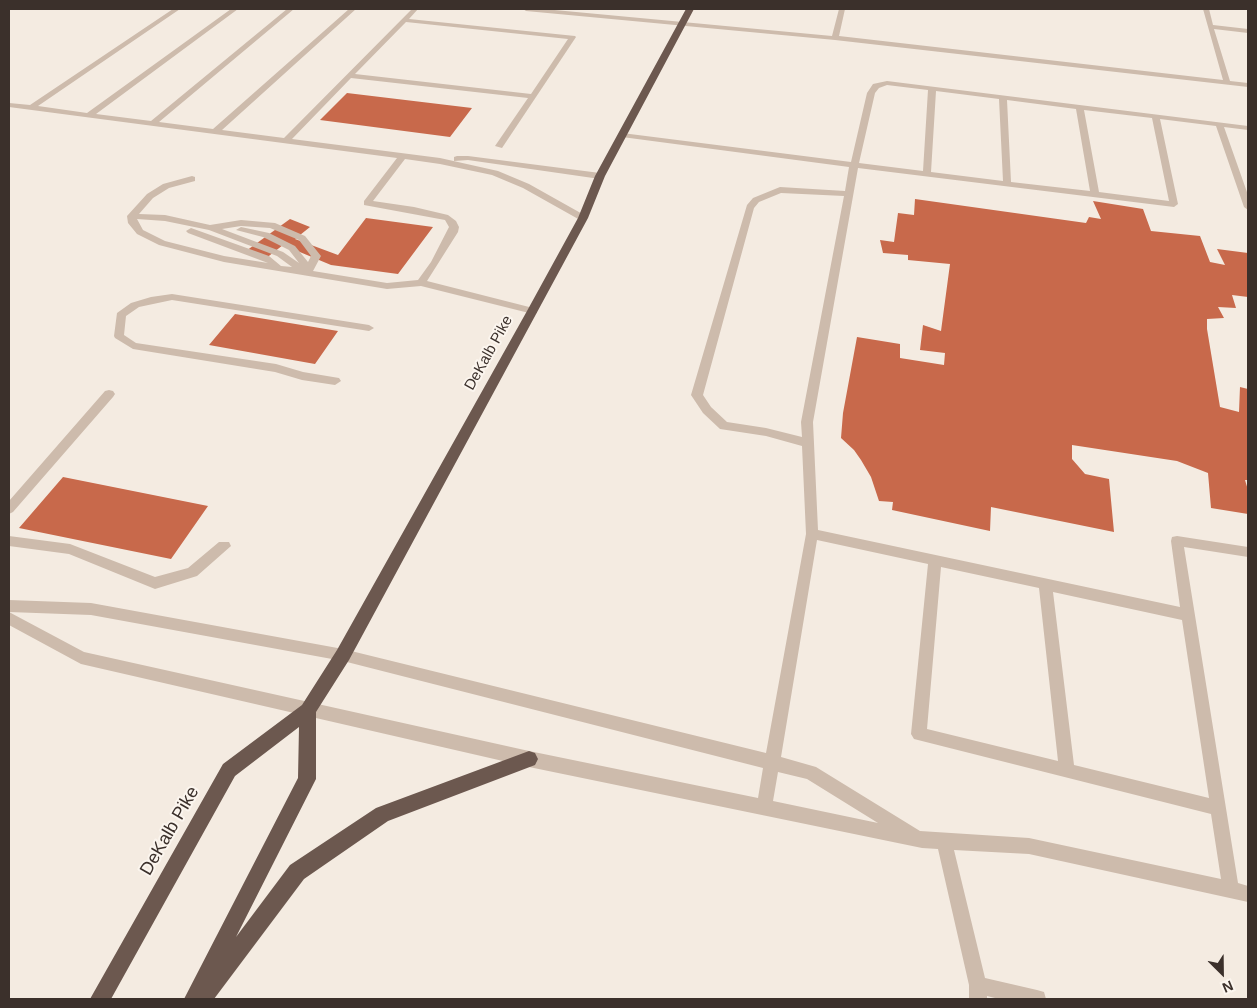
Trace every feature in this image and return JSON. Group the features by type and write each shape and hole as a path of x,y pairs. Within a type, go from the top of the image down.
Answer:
{"highway":[{"name":"DeKalb Pike","path":"100,999 230,770 308,710 343,654 533,311 583,218 600,176 690,9"},
{"path":"194,999 307,778 308,710"},
{"path":"202,999 296,872 382,814 529,759"}],"lane":[{"path":"31,108 177,9"},
{"path":"89,115 235,9"},
{"path":"152,124 291,9"},
{"path":"215,132 353,9"},
{"path":"286,141 415,9"},
{"path":"526,9 588,11 1248,85"},
{"path":"835,38 842,9"},
{"path":"1206,9 1227,82"},
{"path":"404,20 573,37 499,146"},
{"path":"1210,27 1248,31"},
{"path":"349,76 532,96"},
{"path":"764,808 812,534 807,422 854,165 871,93 876,86 887,83 1248,128"},
{"path":"927,174 932,88"},
{"path":"1003,97 1007,183"},
{"path":"9,105 440,161 495,173 526,186 583,218"},
{"path":"1080,107 1095,194"},
{"path":"622,134 854,165 1174,204 1155,116"},
{"path":"1218,124 1248,207"},
{"path":"403,156 366,203 414,210 448,218 452,221 453,232 436,262 420,283"},
{"path":"440,161 468,158 600,176"},
{"path":"132,220 150,196 166,186 192,179"},
{"path":"807,443 766,432 724,426 707,410 697,395 750,207 756,200 780,190 849,194"},
{"path":"132,220 165,218 212,228 252,232 292,248 303,262 307,274"},
{"path":"132,220 140,232 162,243 224,259 387,286 420,283 533,311"},
{"path":"132,220 160,223 210,236 266,258 283,270"},
{"path":"212,228 241,223 272,225 302,238 316,256 307,274"},
{"path":"335,381 302,376 276,368 133,346 119,336 121,315 135,305 151,300 172,297 369,328"},
{"path":"9,510 109,394"},
{"path":"812,534 1188,615"},
{"path":"9,541 70,549 156,583 192,572 224,546"},
{"path":"1231,890 1177,541 1248,552"},
{"path":"936,561 919,734 1218,808"},
{"path":"1045,584 1066,771"},
{"path":"9,606 91,609 343,654 810,772 922,840"},
{"path":"9,618 80,658 308,710 529,759 922,840 1029,846 1248,894"},
{"path":"944,841 978,992 1037,999"}],"building":[{"path":"347,93 472,108 450,137 320,120"},
{"path":"915,199 1086,223 1089,217 1101,219 1093,201 1143,209 1151,231 1200,236 1210,262 1225,265 1217,249 1248,253 1248,297 1232,295 1236,308 1218,307 1224,318 1207,319 1207,329 1220,407 1239,412 1240,387 1248,389 1248,480 1245,480 1248,490 1248,514 1211,508 1208,473 1177,461 1072,445 1072,459 1085,474 1109,479 1114,532 991,507 990,531 892,510 893,502 879,501 871,477 861,460 854,450 841,438 843,413 857,337 900,344 900,358 944,365 945,353 920,350 923,325 941,331 950,264 908,260 908,255 883,253 880,240 894,242 898,213 914,215"},
{"path":"366,218 433,227 398,274 331,265 283,245 265,259 246,251 290,219 310,227 295,239 338,255"},
{"path":"235,314 338,331 315,364 209,345"},
{"path":"63,477 208,506 171,559 19,528"}]}
